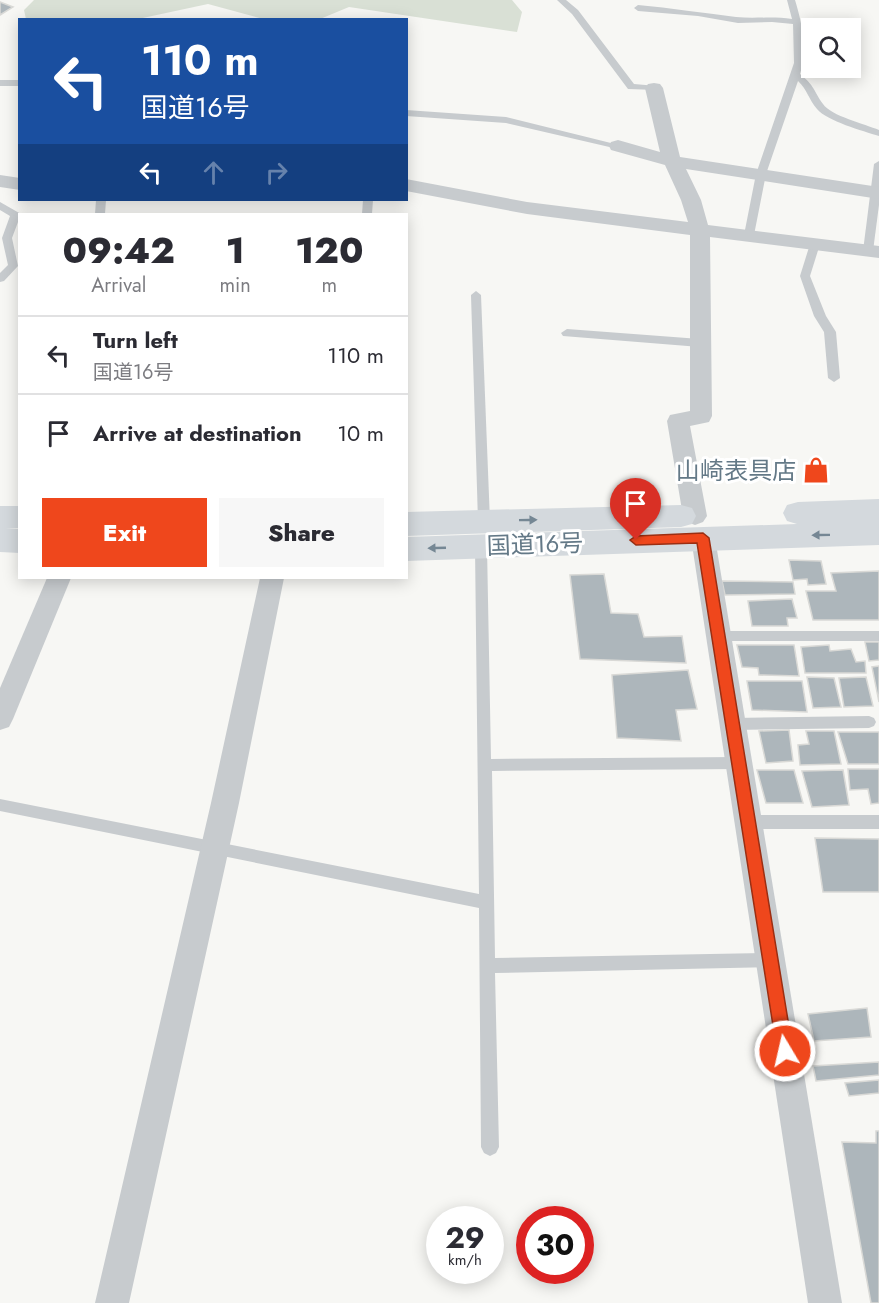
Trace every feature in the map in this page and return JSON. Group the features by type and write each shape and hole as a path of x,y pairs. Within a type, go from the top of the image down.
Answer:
{"highway":[{"name":"国道16号","path":"408,549 483,534 699,527 879,510"},
{"path":"0,517 18,518"},
{"name":"国道16号","path":"408,524 483,534"},
{"name":"国道16号","path":"699,527 879,534"},
{"path":"0,540 18,541"}],"street":[{"path":"654,88 672,161 691,200 700,229 701,416 678,421 719,636 825,1303"},
{"path":"618,146 672,161 877,192"},
{"path":"0,181 18,184"},
{"path":"408,185 527,208 874,251"},
{"path":"0,719 58,579"},
{"path":"112,1303 272,579"}],"lane":[{"path":"561,0 575,12 631,87 654,88"},
{"path":"749,235 761,174 799,63 797,22 791,0"},
{"path":"638,8 698,13 738,20 772,19 797,22"},
{"path":"795,74 809,86 819,106 827,113 879,133"},
{"path":"0,83 18,83"},
{"path":"408,113 506,120 618,146"},
{"path":"874,251 879,164"},
{"path":"0,206 16,215 7,238 13,266 0,279"},
{"path":"814,244 806,276 820,316 830,332 834,378"},
{"path":"476,295 483,534 490,1147"},
{"path":"567,333 700,343"},
{"path":"719,636 879,636"},
{"path":"733,724 869,722"},
{"path":"485,765 739,764"},
{"path":"0,805 487,903"},
{"path":"749,822 879,822"},
{"path":"488,966 771,960"}],"shaded area":[{"path":"34,0 512,0 522,12 517,32 349,7 322,18 259,18 208,4 143,18 26,18 24,10"}],"building":[{"path":"0,2 13,7 0,15"},
{"path":"789,560 821,561 826,584 808,585 807,579 793,580"},
{"path":"879,571 879,620 813,620 806,591 836,591 831,573"},
{"path":"604,574 611,613 638,614 644,637 682,636 686,663 580,659 570,575"},
{"path":"722,581 793,582 795,594 725,595"},
{"path":"792,599 797,618 787,618 788,626 752,626 748,601"},
{"path":"865,642 879,642 879,660 869,661"},
{"path":"737,645 794,645 799,676 759,675 758,668 742,667"},
{"path":"829,645 830,651 851,649 856,662 865,661 866,673 805,673 801,647"},
{"path":"879,666 879,702 872,667"},
{"path":"688,670 697,709 676,710 681,741 617,738 612,675"},
{"path":"807,677 834,678 841,707 813,708"},
{"path":"866,677 873,706 844,707 839,678"},
{"path":"747,681 802,681 807,712 752,710"},
{"path":"789,730 793,761 766,763 759,731"},
{"path":"806,731 834,731 841,764 800,765 798,745 809,744"},
{"path":"838,732 879,732 879,764 848,764"},
{"path":"848,769 879,769 879,803 871,804 868,789 850,790"},
{"path":"757,770 794,770 803,803 766,803"},
{"path":"843,770 849,805 812,807 802,771"},
{"path":"815,838 879,839 879,892 823,892"},
{"path":"867,1008 871,1037 814,1041 808,1014"},
{"path":"879,1062 879,1075 816,1081 813,1066"},
{"path":"879,1080 879,1093 849,1096 845,1083"},
{"path":"876,1131 879,1131 879,1303 871,1303 842,1142 876,1143"}],"place":[{"name":"山崎表具店","path":"816,470"}],"route":[{"path":"636,540 703,538 785,1051"}]}
